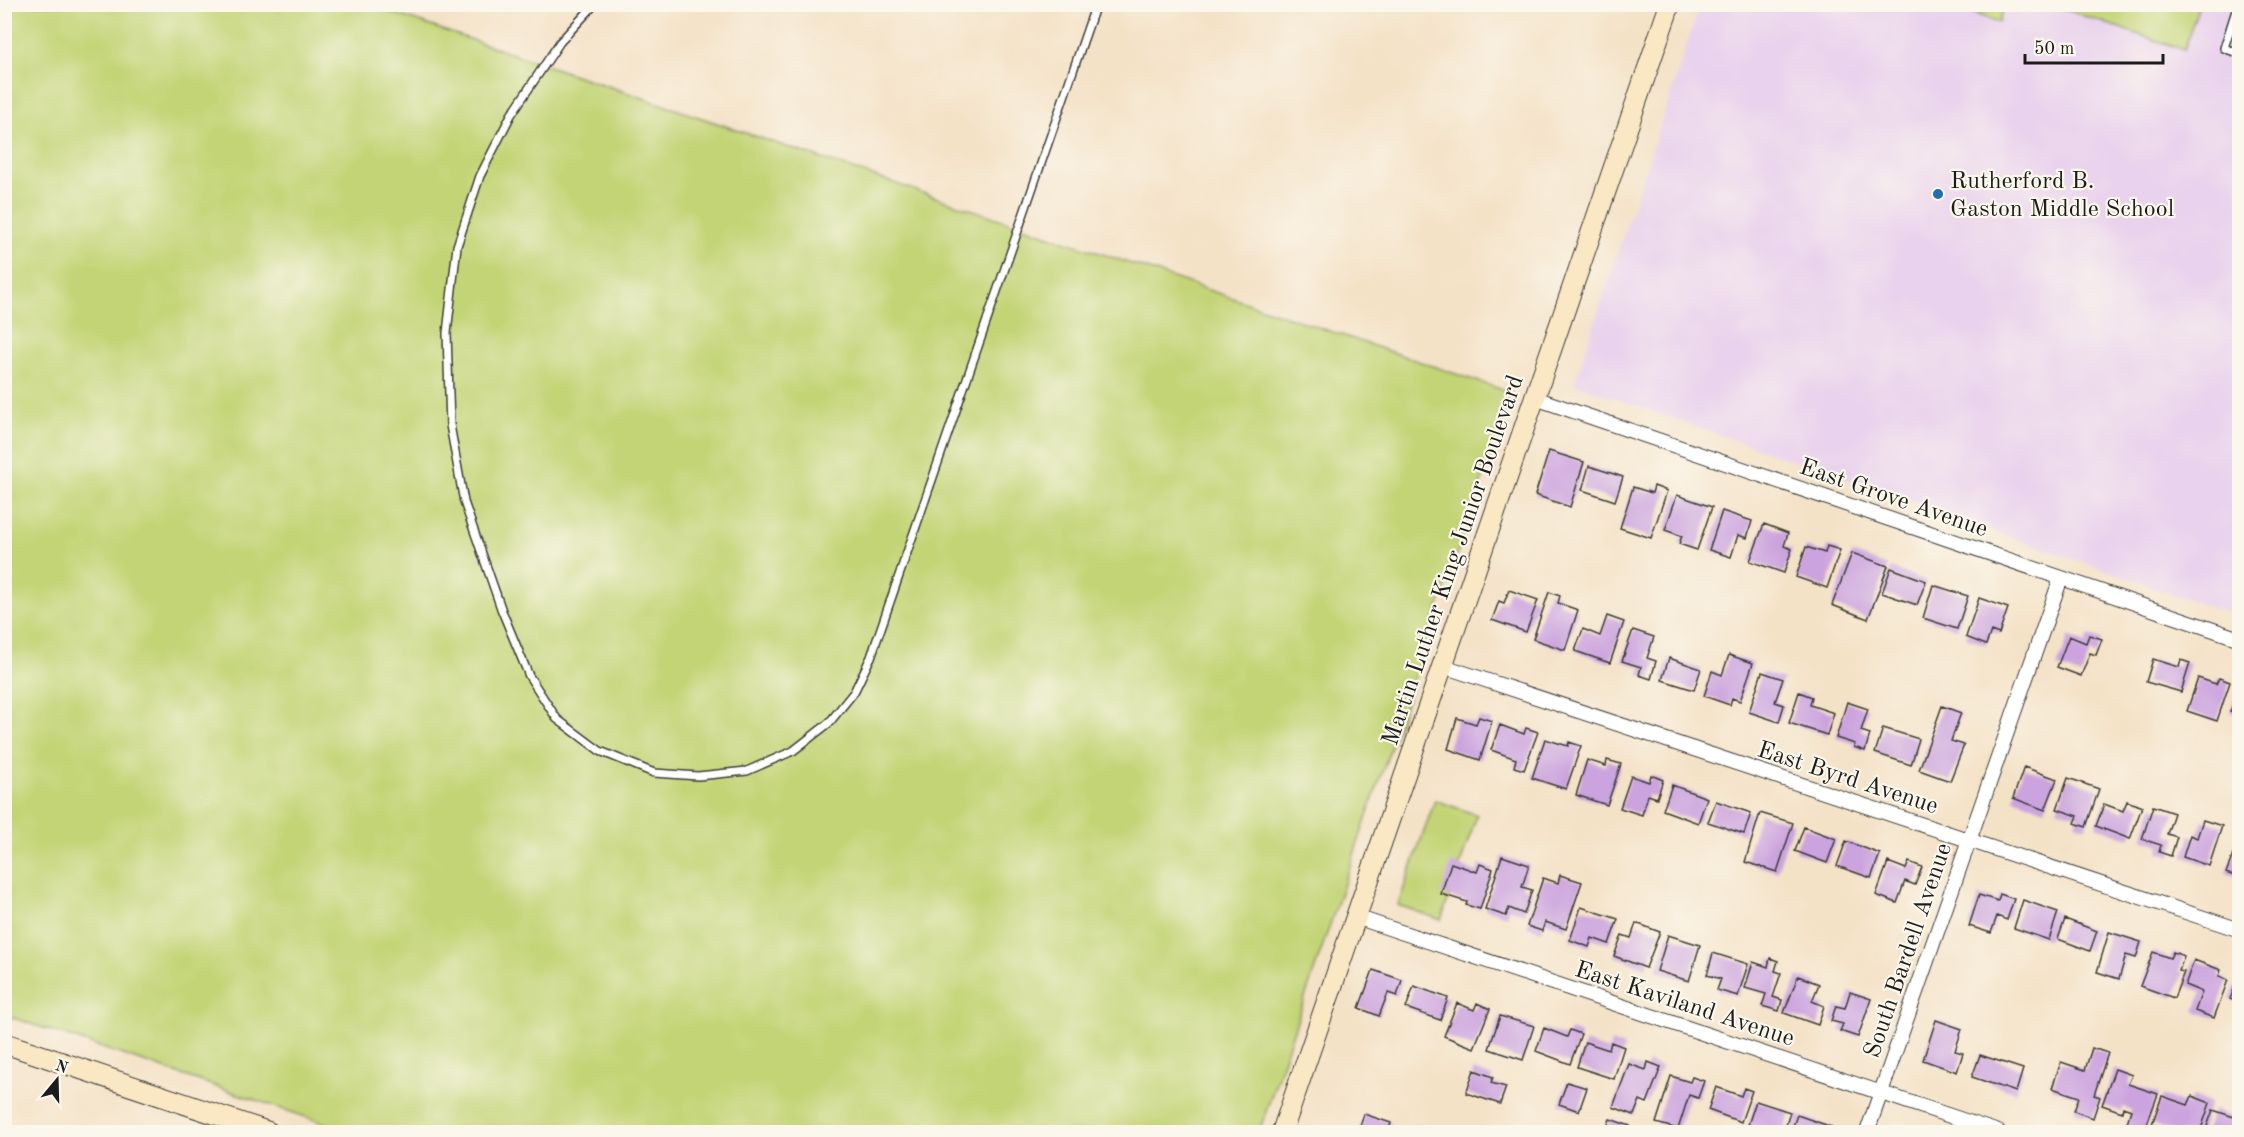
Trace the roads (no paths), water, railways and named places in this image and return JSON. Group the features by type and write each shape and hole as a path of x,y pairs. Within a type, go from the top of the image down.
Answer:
{"street":[{"name":"Martin Luther King Junior Boulevard","path":"1282,1132 1670,4"},
{"name":"East Grove Avenue","path":"1535,398 2240,639"},
{"name":"South Bardell Avenue","path":"1867,1132 2061,578"},
{"name":"East Byrd Avenue","path":"1443,666 2240,930"},
{"name":"East Kaviland Avenue","path":"1356,917 1998,1132"},
{"path":"4,1043 268,1132"}],"lane":[{"path":"595,4 554,51 511,115 480,176 457,246 447,333 450,425 464,502 502,611 529,676 557,719 600,751 643,769 654,773 698,776 747,771 793,751 829,723 854,692 871,657 883,624 1096,4"},
{"path":"2238,4 2224,48 2240,54"}],"place":[{"name":"Rutherford B. Gaston Middle School","path":"1938,194"}]}
